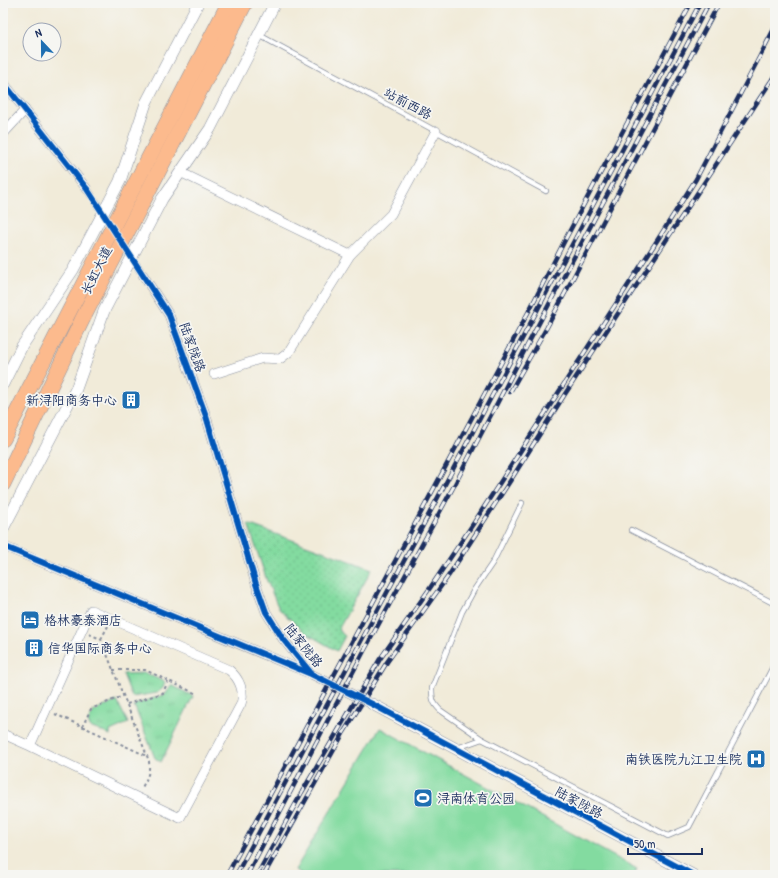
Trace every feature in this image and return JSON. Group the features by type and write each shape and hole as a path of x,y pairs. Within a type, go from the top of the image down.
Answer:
{"highway":[{"name":"长虹大道","path":"3,439 229,3"},
{"name":"长虹大道","path":"3,484 82,320 245,3"}],"street":[{"path":"3,384 22,346 73,270 120,181 146,103 198,3"},
{"path":"3,529 76,389 104,311 162,199 210,129 275,3"},
{"path":"3,82 87,189"},
{"path":"3,134 25,110"},
{"path":"214,374 263,358 280,359 289,352 350,255 391,214 436,131"},
{"path":"180,172 350,255"},
{"name":"陆家陇路","path":"143,274 169,315 206,416 256,584 266,612 283,639 311,674 372,704 693,875"},
{"path":"3,546 311,674"},
{"path":"3,734 180,818 241,704 243,698 242,690 238,679 228,670 91,610 30,746"}],"lane":[{"name":"站前西路","path":"259,35 546,191"},
{"path":"522,503 493,562 474,590 462,612 432,688 432,699 436,706 482,739 668,836 689,827 775,663"},
{"path":"631,530 775,604"},
{"path":"456,749 482,739"}],"path":[{"path":"101,639 111,619"},
{"path":"82,631 101,639 149,761 150,770 147,779 136,797"},
{"path":"113,670 145,670 197,694"},
{"path":"127,704 163,693 168,681"},
{"path":"82,726 91,709 123,696"},
{"path":"46,710 147,757"}],"green space":[{"path":"248,524 372,569 338,630 345,636 337,651 304,632 279,609 267,581"},
{"path":"145,673 165,682 163,688 157,693 132,697 123,674"},
{"path":"171,685 193,696 161,762 155,758 134,705 166,694"},
{"path":"117,701 128,723 110,731 110,735 90,727 88,721 94,711"},
{"name":"浔南体育公园","path":"380,728 637,869 634,875 304,875 295,870"}],"tunnel":[{"path":"87,189 114,230"},
{"path":"121,241 143,275"}],"railway":[{"path":"227,875 530,309 567,236 691,3"},
{"path":"236,875 700,3"},
{"path":"247,875 364,651 455,484 709,3"},
{"path":"510,392 547,327 719,3"},
{"path":"257,875 302,792 380,659 475,521 696,179 775,27"},
{"path":"264,875 344,732 387,662 449,575 565,394 775,75"}],"cycle path":[{"path":"3,82 87,189 169,315 206,416 256,584 266,612 283,639 310,672"},
{"path":"3,546 311,674 372,704 693,875"}],"place":[{"name":"新浔阳商务中心","path":"131,400"},
{"name":"格林豪泰酒店","path":"30,620"},
{"name":"信华国际商务中心","path":"34,648"},
{"name":"南铁医院九江卫生院","path":"756,759"},
{"name":"浔南体育公园","path":"423,798"}]}
